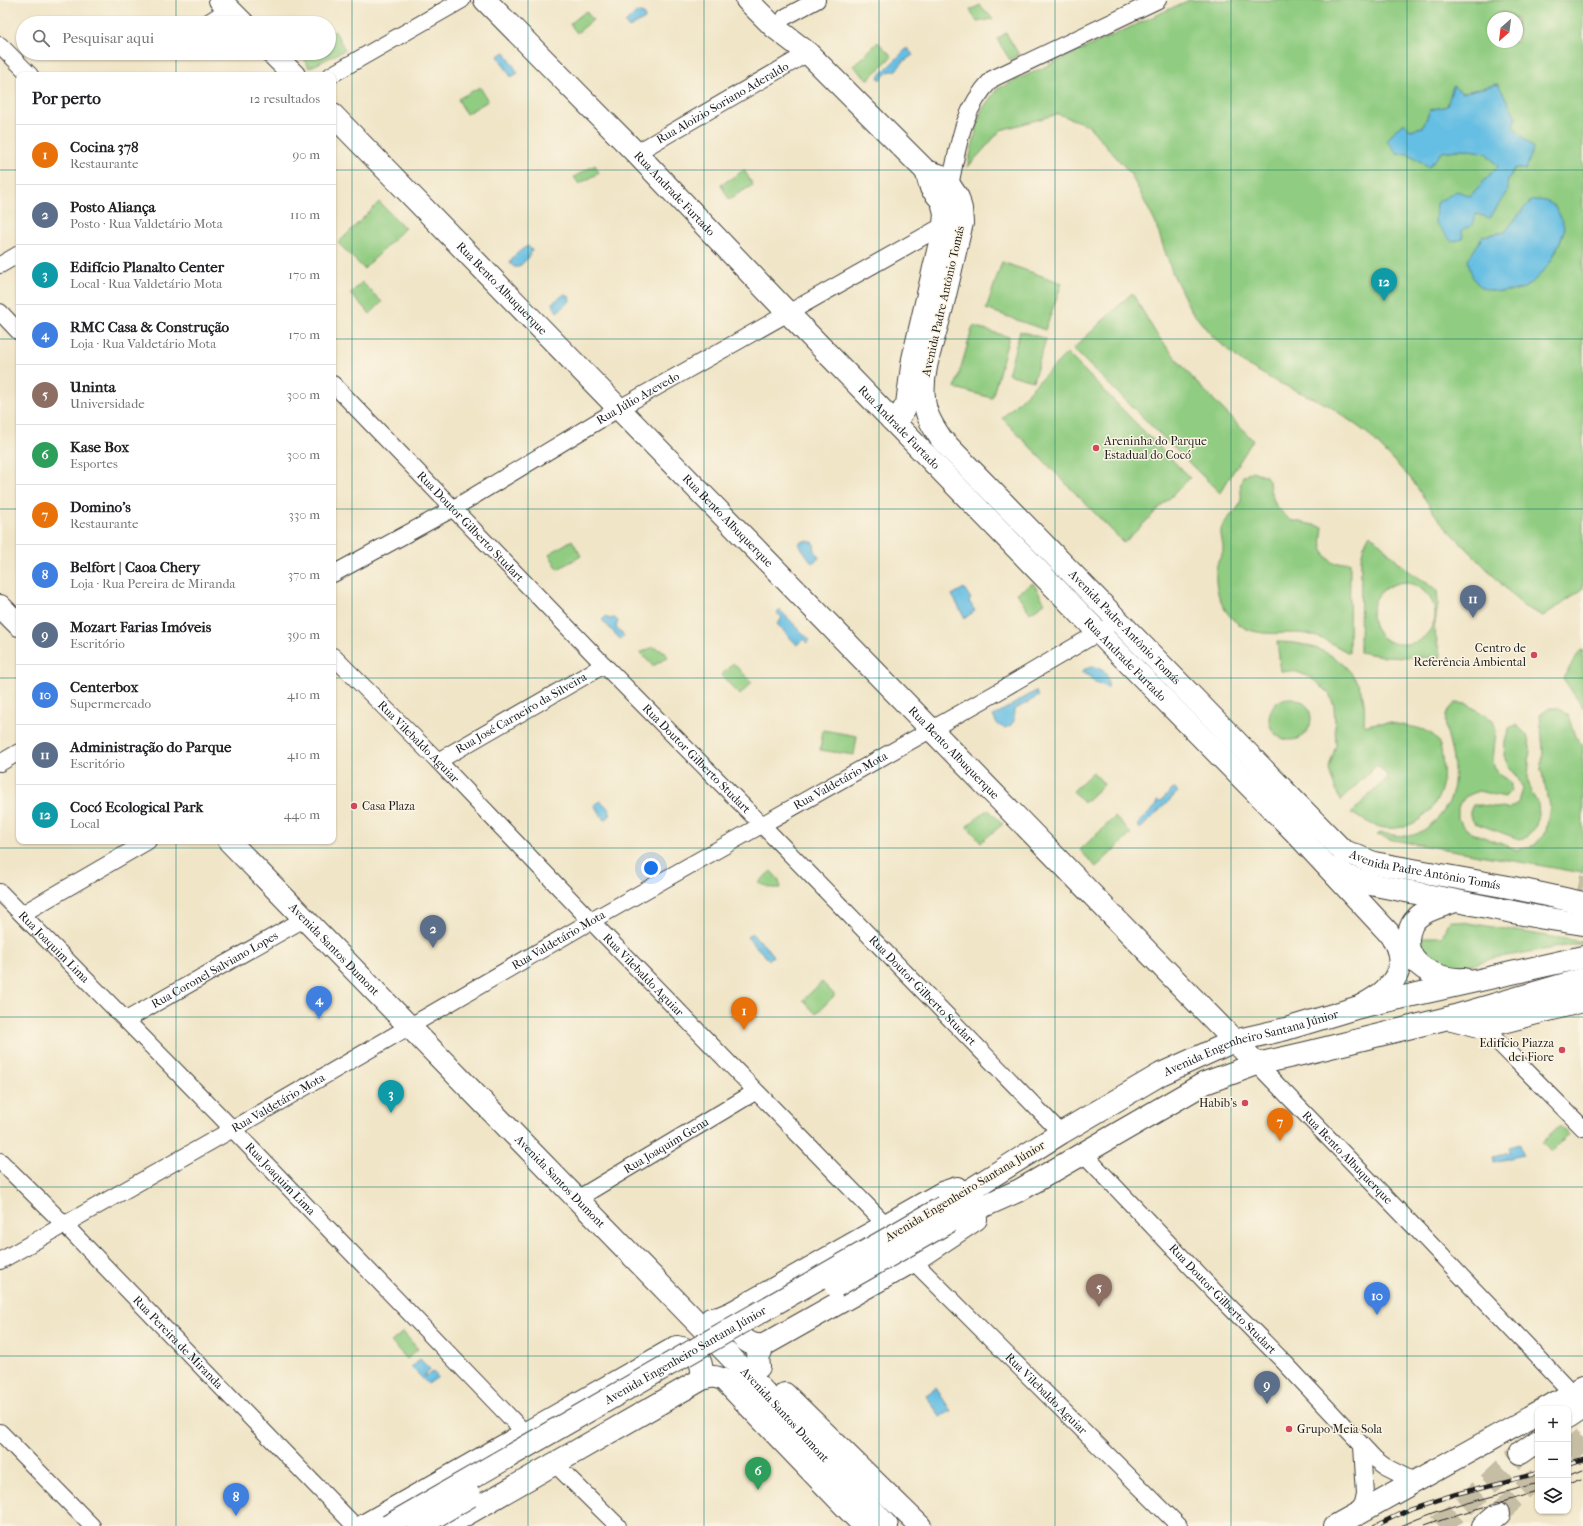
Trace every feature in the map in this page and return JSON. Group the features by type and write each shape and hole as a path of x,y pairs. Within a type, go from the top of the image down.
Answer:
{"main road":[{"name":"Rua Andrade Furtado","path":"485,0 636,153 788,313 1315,853"},
{"name":"Avenida Padre Antônio Tomás","path":"747,0 774,27 808,52 926,171 932,188 942,201 945,213 944,225 913,359 907,404 901,414 892,418"},
{"name":"Avenida Padre Antônio Tomás","path":"768,0 785,17 808,52"},
{"path":"279,60 291,72"},
{"name":"Rua Bento Albuquerque","path":"336,118 1257,1064"},
{"name":"Avenida Padre Antônio Tomás","path":"926,171 942,176 958,198 962,208 962,223 925,370 923,388 924,400 930,421 947,446 1342,850 1374,863 1514,888 1581,895"},
{"path":"913,359 937,324 934,270"},
{"path":"0,606 16,622"},
{"name":"Avenida Santos Dumont","path":"232,844 754,1381 887,1526"},
{"name":"Avenida Padre Antônio Tomás","path":"1315,853 1333,869 1363,882 1544,918 1583,924"},
{"path":"1315,853 1388,932 1398,948 1400,959 1399,968 1394,979 1385,990 1359,1007"},
{"path":"1455,901 1423,914 1416,919 1410,928 1407,940 1412,958 1421,967 1432,974 1447,978 1459,979 1501,975"},
{"name":"Avenida Engenheiro Santana Júnior","path":"419,1526 947,1214 994,1175 1061,1133 1161,1074 1234,1041 1286,1029 1359,1007 1583,957"},
{"name":"Avenida Engenheiro Santana Júnior","path":"388,1526 947,1214 1020,1190 1205,1083 1257,1064 1448,1018 1583,979"},
{"path":"1448,1018 1483,1027 1583,1001"},
{"path":"686,1311 711,1319 719,1318 733,1312 887,1226 942,1193 994,1175"},
{"path":"733,1312 730,1321 749,1344 756,1346 764,1345 913,1261 1020,1190"},
{"path":"711,1319 805,1414 920,1526"},
{"path":"760,1367 758,1357 764,1345"},
{"path":"363,1526 676,1347 688,1349 697,1357 702,1367 702,1379"},
{"path":"446,1526 702,1379 710,1376 717,1376 724,1380 864,1526"},
{"path":"1552,1406 1579,1396"},
{"path":"1571,1412 1579,1396"},
{"path":"805,1414 901,1526"},
{"path":"1335,1526 1535,1415"},
{"path":"1521,1454 1537,1442"}],"street":[{"path":"336,72 462,0"},
{"path":"785,17 817,0"},
{"path":"950,186 965,119 981,90 992,79 1158,0"},
{"path":"221,16 231,11"},
{"path":"0,45 27,72"},
{"name":"Rua Aloizio Soriano Aderaldo","path":"636,153 808,52"},
{"name":"Rua Júlio Azevedo","path":"336,572 454,508 618,409 944,225"},
{"path":"0,265 16,256"},
{"path":"0,312 16,329"},
{"name":"Rua Doutor Gilberto Studart","path":"336,387 604,665 762,825 1061,1133"},
{"name":"Rua Valdetário Mota","path":"0,1260 233,1129 591,921 996,693 1118,621"},
{"name":"Rua Vilebaldo Aguiar","path":"336,659 438,761 887,1226"},
{"name":"Rua José Carneiro da Silveira","path":"438,761 604,665"},
{"path":"0,763 16,754"},
{"path":"22,914 143,844"},
{"name":"Rua Joaquim Lima","path":"0,892 233,1129 525,1433"},
{"name":"Rua Coronel Salviano Lopes","path":"126,1020 304,919"},
{"path":"1483,1027 1583,1128"},
{"name":"Rua Bento Albuquerque","path":"1257,1064 1579,1396"},
{"name":"Rua Joaquim Genu","path":"577,1199 756,1092"},
{"name":"Rua Doutor Gilberto Studart","path":"1083,1153 1375,1459 1386,1467 1416,1482"},
{"name":"Rua Pereira de Miranda","path":"0,1161 64,1224 355,1526"},
{"name":"Rua Vilebaldo Aguiar","path":"913,1261 1179,1526"},
{"path":"0,1432 92,1526"},
{"path":"1356,1515 1365,1498 1362,1446"},
{"path":"555,1464 618,1526"}],"green space":[{"path":"1189,0 1583,0 1583,589 1543,616 1523,606 1439,520 1412,480 1367,433 1328,405 1275,381 1242,362 1211,335 1190,309 1172,272 1155,222 1130,173 1088,125 1058,114 1001,130 967,168 981,111 997,89","holes":["1498,84 1513,126 1526,170 1515,168 1507,182 1462,230 1470,196 1498,166 1486,153 1464,149 1442,152 1429,166 1409,154 1410,130 1423,127 1430,110 1447,106 1462,93","1554,205 1565,228 1560,242 1546,268 1483,236 1505,232 1524,208"]},
{"path":"980,5 993,19 977,22 970,10"},
{"path":"586,11 593,20 577,33 570,24"},
{"path":"336,33 345,50 336,54"},
{"path":"1006,33 1019,55 1010,60 997,39"},
{"path":"878,42 892,56 868,80 853,66"},
{"path":"305,60 325,60 309,68"},
{"path":"480,87 488,101 466,114 458,99"},
{"path":"595,165 599,173 579,184 574,177"},
{"path":"744,170 753,185 729,199 721,185"},
{"path":"379,202 405,228 364,269 338,243"},
{"path":"1002,262 1062,283 1045,330 986,309"},
{"path":"362,282 382,302 370,314 350,294"},
{"path":"1132,293 1157,335 1195,381 1253,440 1220,493 1073,349"},
{"path":"973,326 1009,337 992,398 955,388"},
{"path":"1020,331 1046,339 1033,381 1008,374"},
{"name":"Areninha do Parque Estadual do Cocó","path":"1067,353 1190,478 1124,543 1002,418"},
{"path":"1252,471 1266,476 1269,481 1270,490 1276,506 1290,520 1323,527 1322,546 1328,559 1333,563 1350,562 1349,653 1313,635 1300,633 1262,633 1247,629 1231,618 1221,602 1216,584 1216,574 1218,563 1223,551 1221,530 1225,522 1235,512 1240,504 1240,486 1243,476"},
{"path":"1370,534 1406,569 1437,590 1438,603 1434,629 1441,658 1381,656 1360,652 1361,558 1364,545","holes":["1405,582 1422,589 1432,602 1435,610 1435,619 1432,627 1426,635 1416,642 1404,644 1391,642 1381,636 1375,627 1372,616 1374,604 1380,594 1390,586"]},
{"path":"572,540 581,556 558,569 549,554"},
{"path":"1033,583 1045,603 1030,613 1017,593"},
{"path":"1277,642 1287,642 1315,648 1325,652 1343,664 1357,681 1361,691 1364,702 1364,726 1369,724 1385,723 1414,727 1430,733 1436,738 1441,752 1443,780 1441,791 1429,812 1409,825 1398,828 1381,827 1351,813 1388,777 1377,765 1340,801 1329,769 1336,745 1334,705 1329,694 1309,677 1297,672 1281,671"},
{"path":"653,647 664,651 668,657 653,666 640,653"},
{"path":"1583,650 1583,708 1563,678 1580,651"},
{"path":"733,663 752,682 740,695 721,675"},
{"path":"1290,698 1305,704 1311,719 1305,734 1290,740 1275,734 1269,719 1275,704"},
{"path":"1455,703 1467,704 1493,720 1496,731 1493,760 1494,767 1501,776 1511,782 1511,790 1505,797 1478,791 1465,797 1458,807 1458,819 1470,832 1518,850 1535,845 1546,831 1550,806 1541,769 1543,751 1540,715 1549,708 1559,708 1568,715 1575,736 1583,746 1583,873 1393,840 1377,835 1380,833 1404,836 1416,834 1429,826 1444,811 1453,792 1454,782 1453,761 1445,719"},
{"path":"1516,725 1527,735 1530,747 1528,780 1531,792 1538,804 1539,815 1535,828 1527,837 1519,839 1475,823 1470,814 1473,805 1508,809 1519,802 1523,789 1517,776 1508,766 1504,756 1505,742 1509,728"},
{"path":"823,730 857,736 854,755 820,750"},
{"path":"1093,772 1104,784 1084,803 1073,791"},
{"path":"988,809 1003,824 981,842 967,826"},
{"path":"1115,817 1131,834 1096,867 1080,850"},
{"path":"771,871 779,880 781,888 772,888 758,883"},
{"path":"1451,920 1583,943 1494,958 1457,969 1426,964 1414,937 1442,937 1447,924"},
{"path":"822,982 835,995 816,1014 803,1000"},
{"path":"1560,1126 1568,1135 1551,1152 1542,1143"},
{"path":"403,1332 418,1349 407,1359 391,1342"}],"water":[{"path":"636,12 644,14 645,19 629,28 626,22"},
{"path":"907,48 913,55 904,61 896,70 888,72 880,80 878,77"},
{"path":"505,52 518,73 511,77 498,56"},
{"path":"1498,84 1516,117 1513,127 1533,148 1526,170 1514,168 1507,182 1508,190 1490,218 1476,214 1473,225 1462,230 1463,239 1452,242 1435,222 1436,203 1457,191 1470,196 1498,166 1486,153 1464,149 1442,152 1429,167 1409,154 1397,153 1387,141 1396,129 1405,123 1410,130 1423,127 1430,110 1447,106 1453,86 1462,93"},
{"path":"1532,200 1546,201 1554,206 1560,215 1565,228 1550,263 1529,285 1524,288 1500,292 1482,287 1473,278 1468,260 1483,236 1505,232"},
{"path":"528,246 532,250 528,258 519,267 514,267 510,263 512,260 522,249"},
{"path":"565,294 569,296 570,301 557,312 552,303"},
{"path":"808,540 814,543 815,551 819,558 812,563 798,543"},
{"path":"964,588 971,599 969,601 975,611 965,618 952,595"},
{"path":"780,610 810,640 807,643 803,639 797,645 777,624 782,618 777,613"},
{"path":"606,616 608,619 615,618 618,621 616,627 624,636 620,639 602,620"},
{"path":"1092,667 1101,669 1106,673 1108,688 1091,680 1092,677 1081,672"},
{"path":"1036,691 1039,696 1014,710 1014,721 1010,726 1004,728 997,724 993,716"},
{"path":"1174,788 1178,792 1140,829 1137,825 1155,807 1157,801 1160,802"},
{"path":"601,801 610,810 609,817 604,820 594,805"},
{"path":"751,933 773,956 769,960 747,937"},
{"path":"1520,1144 1523,1155 1494,1162 1493,1156 1510,1152 1509,1147"},
{"path":"420,1359 430,1369 424,1376 433,1372 438,1377 428,1384 411,1367"},
{"path":"936,1388 951,1411 940,1417 926,1395"}],"tunnel":[{"path":"1578,886 1583,887"},
{"path":"1571,1450 1583,1440"},
{"path":"1438,1526 1456,1514 1521,1453"},
{"path":"1498,1513 1535,1481"}],"tram line":[{"path":"1571,1474 1583,1469"},
{"path":"1571,1483 1583,1478"},
{"path":"1401,1526 1451,1507 1535,1484"},
{"path":"1425,1526 1459,1514 1535,1493"}],"railway":[{"path":"1571,1463 1583,1459"},
{"path":"1375,1526 1410,1509 1456,1494 1535,1474"}],"place":[{"name":"Cocó Ecological Park","path":"1384,301"},
{"name":"Areninha do Parque Estadual do Cocó","path":"1096,448"},
{"name":"Administração do Parque","path":"1473,618"},
{"name":"Centro de Referência Ambiental","path":"1534,655"},
{"name":"Casa Plaza","path":"354,806"},
{"name":"Posto Aliança","path":"433,948"},
{"name":"RMC Casa & Construção","path":"319,1019"},
{"name":"Cocina 378","path":"744,1030"},
{"name":"Edifício Piazza dei Fiore","path":"1562,1050"},
{"name":"Habib's","path":"1245,1103"},
{"name":"Edifício Planalto Center","path":"391,1113"},
{"name":"Domino's","path":"1280,1141"},
{"name":"Uninta","path":"1099,1307"},
{"name":"Centerbox","path":"1377,1315"},
{"name":"Mozart Farias Imóveis","path":"1267,1404"},
{"name":"Grupo Meia Sola","path":"1289,1429"},
{"name":"Kase Box","path":"758,1490"},
{"name":"Belfort | Caoa Chery","path":"236,1516"}]}
